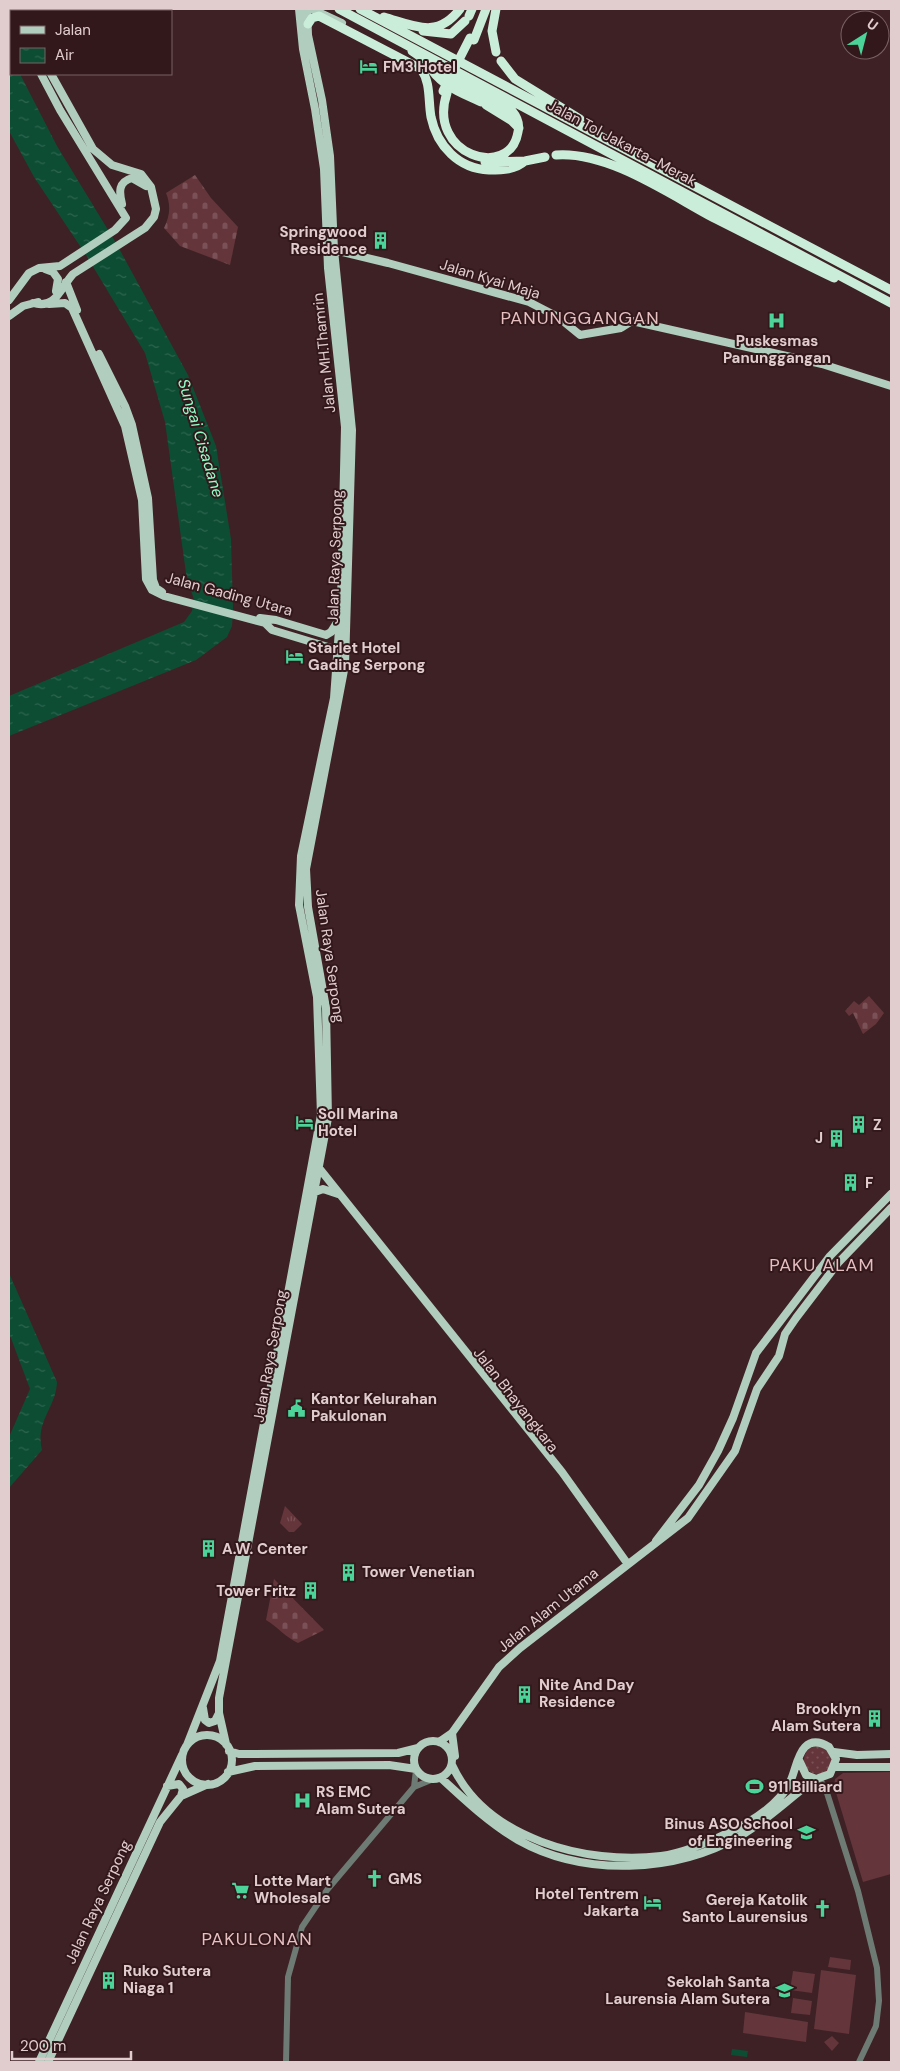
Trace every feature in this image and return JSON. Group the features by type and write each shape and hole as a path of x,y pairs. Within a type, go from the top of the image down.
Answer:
{"highway":[{"name":"Jalan Tol Jakarta–Merak","path":"339,9 891,303"},
{"path":"360,9 426,32 445,35 454,32 469,15"},
{"name":"Jalan Tol Jakarta–Merak","path":"360,9 891,290"},
{"path":"412,26 426,29 439,26 448,21 460,9"},
{"path":"472,39 480,9"},
{"path":"486,9 445,92 438,115 440,129 446,140 456,151 466,157 488,163 525,161 546,157"},
{"path":"496,9 492,31 496,52"},
{"path":"305,21 319,16 421,69 425,75 434,129 448,152 470,167 482,170 518,168 525,161"},
{"path":"401,42 428,64 512,111 519,128 514,145 506,153 489,158 468,153 459,147 444,127 442,115 445,92"},
{"path":"501,61 515,79 565,109 604,137"},
{"path":"428,64 434,75 442,82 484,103 512,121 519,128"},
{"path":"556,155 571,155 602,162 653,185 812,268 891,303"}],"main road":[{"path":"295,9 305,21 405,59"},
{"path":"300,9 305,21"},
{"name":"Jalan MH.Thamrin","path":"305,21 302,41 328,197 345,426 338,636"},
{"name":"Jalan Raya Serpong","path":"187,1744 203,1708 220,1661 318,1132 322,1088 324,992 308,908 306,869 340,699 346,644 352,430 336,313 334,250 328,197 327,130 305,21"},
{"path":"42,75 60,110 124,211"},
{"path":"34,303 41,306 49,304 58,296 65,283 73,274 146,228 154,217 156,209 153,193 141,174 112,165 93,149 52,75"},
{"path":"9,300 17,292 27,275 41,268 66,263 115,230 125,220 120,190 127,180 139,180 153,193"},
{"name":"Jalan Kyai Maja","path":"334,250 529,302 558,318 580,335 621,328 632,320 822,364 891,386"},
{"path":"9,316 23,306 50,298 58,286 56,275 50,270 41,268"},
{"name":"Jalan Gading Utara","path":"65,283 125,406 132,425 148,498 149,576"},
{"name":"Jalan Gading Utara","path":"49,304 65,303 72,308 120,410 142,500 146,560 149,576 158,590 167,595 258,619 276,620 326,635 332,632 339,619"},
{"name":"Jalan Gading Utara","path":"258,619 272,630 338,650"},
{"name":"Jalan Raya Serpong","path":"228,1748 219,1713 219,1698 229,1655 328,1118 323,1031 299,905 299,881 301,856 334,698 338,636"},
{"path":"338,650 346,644"},
{"name":"Jalan Bhayangkara","path":"319,1168 626,1564"},
{"path":"315,1192 328,1190 340,1196"},
{"name":"Jalan Alam Utama","path":"655,1542 699,1485 733,1418 752,1358 830,1256 891,1194"},
{"name":"Jalan Alam Utama","path":"439,1742 452,1733 499,1667 626,1564 686,1520 725,1468 741,1437 757,1389 779,1356 785,1334 831,1271 875,1222 891,1208"},
{"path":"868,1216 875,1222"},
{"path":"775,1329 785,1334"},
{"path":"745,1384 757,1389"},
{"path":"203,1708 205,1720 209,1723 215,1721 219,1713"},
{"path":"452,1733 457,1776"},
{"path":"452,1765 441,1778 431,1780 425,1778 416,1770 389,1765 255,1766 228,1772 219,1781 208,1784 193,1780 188,1776 184,1769 182,1755 187,1744 206,1735 220,1739 228,1748 239,1754 398,1753 418,1748 428,1742 439,1742 451,1754 452,1765 465,1789 490,1814 513,1828 549,1844 585,1854 638,1857 685,1850 706,1843 749,1822 774,1802 788,1787 804,1748 817,1742 829,1746 834,1752 891,1754"},
{"path":"228,1748 231,1762 228,1772"},
{"path":"416,1770 414,1758 418,1748"},
{"path":"832,1770 834,1752"},
{"path":"239,1754 236,1761 240,1768"},
{"path":"847,1767 840,1764 839,1759 850,1754"},
{"name":"Jalan Raya Serpong","path":"39,2062 182,1755"},
{"path":"799,1760 806,1774 818,1779"},
{"path":"441,1778 479,1812 522,1842 553,1854 580,1861 634,1866 690,1857 725,1844 767,1818 795,1793 832,1770 847,1767 891,1767"},
{"path":"167,1786 179,1784 182,1789 181,1796"},
{"name":"Jalan Raya Serpong","path":"48,2062 160,1822 181,1796 208,1784"}],"street":[{"path":"414,1787 416,1770"},
{"path":"827,1793 832,1770"},
{"path":"818,1779 827,1793 858,1891 877,1968 879,2001 876,2026 859,2062"},
{"path":"286,2062 288,1977 302,1927 327,1890 414,1787 431,1780"}],"green space":[{"path":"195,175 211,198 238,227 230,265 180,246 164,228 169,211 166,193"},
{"path":"869,996 884,1013 876,1024 863,1034 853,1013 849,1016 845,1011 854,1001 859,1005"},
{"path":"285,1506 302,1524 294,1532 289,1532 280,1523"},
{"path":"274,1579 324,1630 298,1643 266,1620"},
{"path":"818,1746 828,1750 832,1760 828,1770 818,1774 808,1770 804,1760 808,1750"},
{"path":"891,1772 891,1874 863,1882 834,1786 835,1779 843,1773"},
{"path":"830,1957 851,1960 850,1970 828,1967"},
{"path":"821,1970 856,1975 849,2034 814,2029"},
{"path":"793,1971 815,1974 812,1993 790,1990"},
{"path":"793,1998 812,2001 810,2015 791,2013"},
{"path":"745,2012 808,2022 806,2042 743,2033"},
{"path":"832,2036 839,2043 832,2051 824,2042"}],"water":[{"name":"Sungai Cisadane","path":"9,52 10,75 21,75 57,146 116,243 188,375 216,446 231,539 233,609 232,626 227,637 196,660 9,736 9,696 184,622 192,611 194,600 186,573 165,422 145,353 86,255 34,177 9,131"},
{"path":"9,1273 57,1382 56,1391 41,1431 42,1450 9,1488 9,1437 30,1389 9,1333"},
{"path":"732,2049 748,2051 747,2057 731,2055"}],"place":[{"name":"FM3 Hotel","path":"369,67"},
{"name":"Springwood Residence","path":"381,241"},
{"name":"Puskesmas Panunggangan","path":"777,320"},
{"name":"Starlet Hotel Gading Serpong","path":"294,657"},
{"name":"Soll Marina Hotel","path":"304,1123"},
{"name":"Z","path":"859,1125"},
{"name":"J","path":"837,1138"},
{"name":"F","path":"851,1183"},
{"name":"Kantor Kelurahan Pakulonan","path":"297,1408"},
{"name":"A.W. Center","path":"208,1549"},
{"name":"Tower Venetian","path":"348,1572"},
{"name":"Tower Fritz","path":"310,1591"},
{"name":"Nite And Day Residence","path":"525,1694"},
{"name":"Brooklyn Alam Sutera","path":"875,1718"},
{"name":"911 Billiard","path":"754,1787"},
{"name":"RS EMC Alam Sutera","path":"302,1801"},
{"name":"Binus ASO School of Engineering","path":"807,1833"},
{"name":"GMS","path":"374,1879"},
{"name":"Lotte Mart Wholesale","path":"240,1890"},
{"name":"Hotel Tentrem Jakarta","path":"653,1903"},
{"name":"Gereja Katolik Santo Laurensius","path":"822,1909"},
{"name":"Ruko Sutera Niaga 1","path":"109,1980"},
{"name":"Sekolah Santa Laurensia Alam Sutera","path":"784,1991"}],"district":[{"name":"PANUNGGANGAN","path":"580,318"},
{"name":"PAKU ALAM","path":"822,1265"},
{"name":"PAKULONAN","path":"257,1939"}]}
